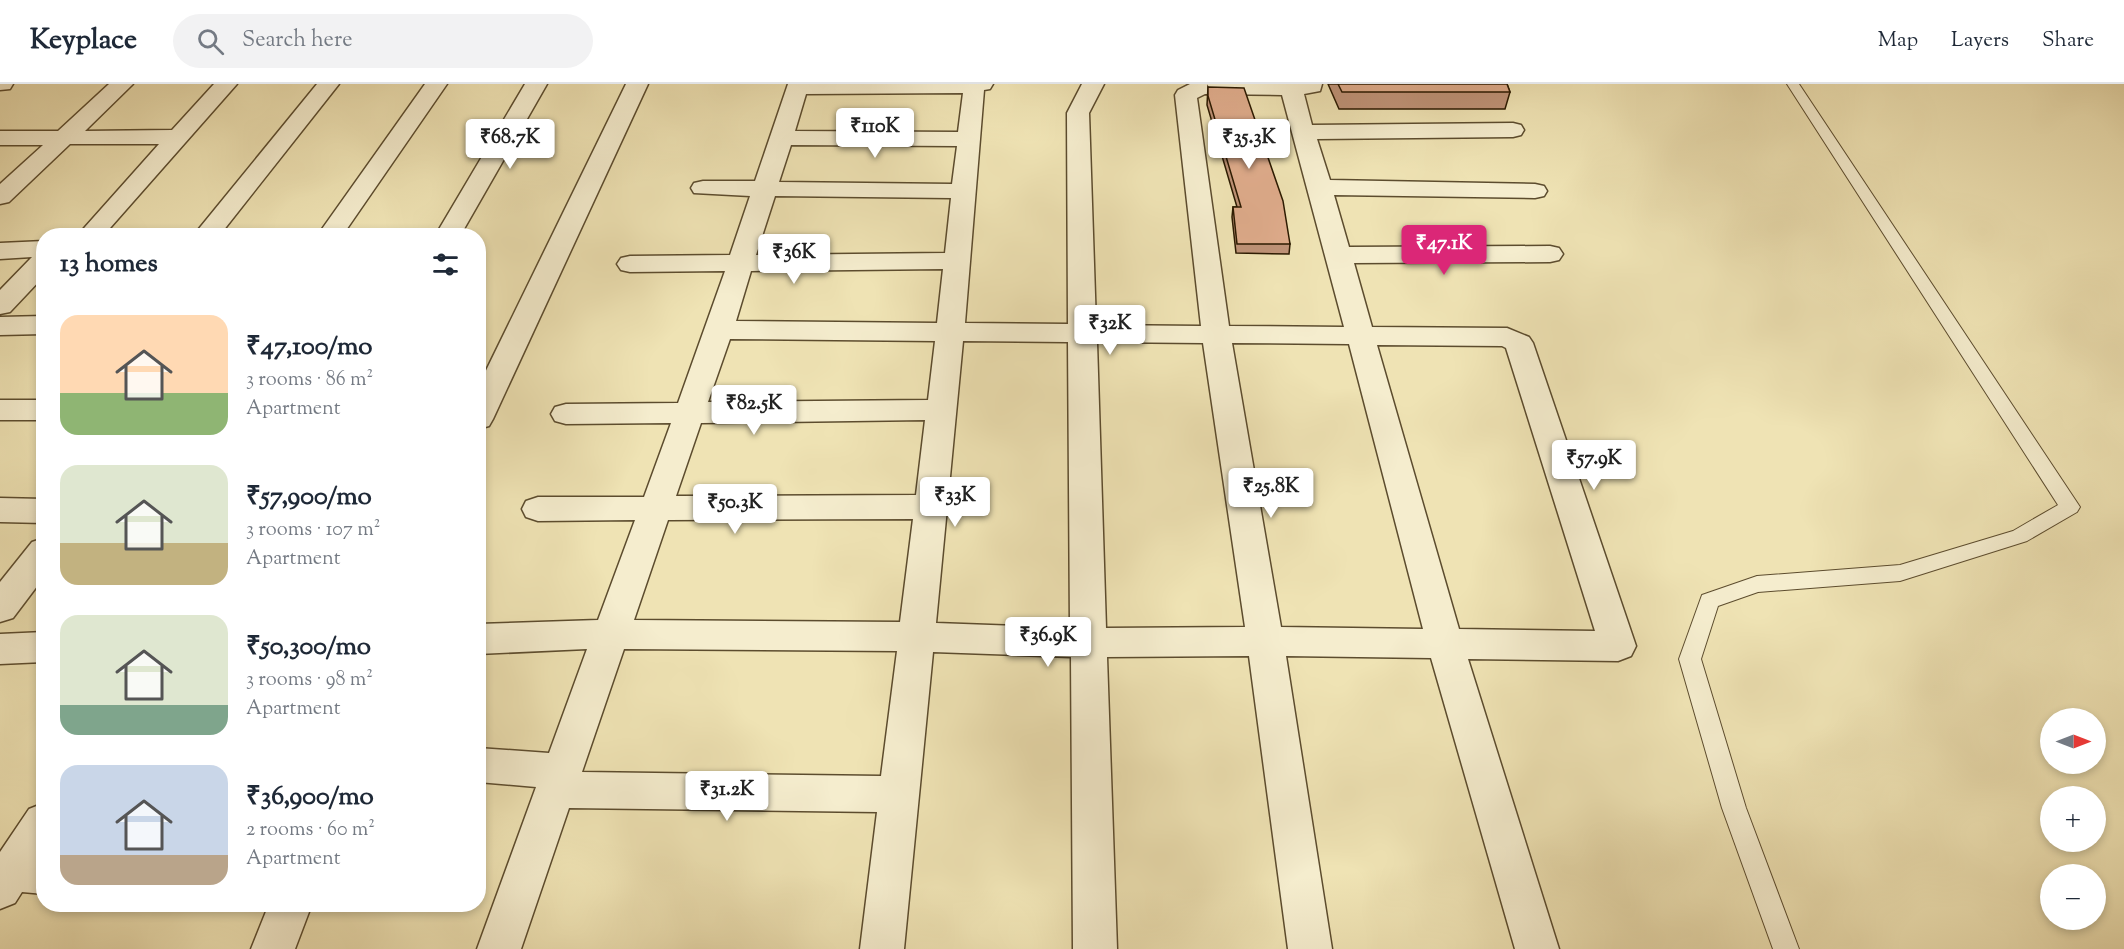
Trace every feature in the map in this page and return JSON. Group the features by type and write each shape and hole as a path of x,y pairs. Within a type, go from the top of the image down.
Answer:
{"street":[{"path":"0,197 122,84"},
{"path":"96,228 226,84"},
{"path":"211,228 328,84"},
{"path":"335,228 436,84"},
{"path":"452,228 536,84"},
{"path":"486,402 637,84"},
{"path":"1094,84 1078,112 1095,949"},
{"path":"499,949 719,330 798,86 978,85 969,139 918,637 882,949"},
{"path":"1308,86 1201,85 1186,95 1216,334 1265,641 1310,949"},
{"path":"1308,86 1293,98 1320,187 1445,643 1538,949"},
{"path":"1303,132 1514,130"},
{"path":"0,138 179,137"},
{"path":"782,138 969,139"},
{"path":"1320,187 1535,191"},
{"path":"703,188 964,191"},
{"path":"0,250 36,249"},
{"path":"1337,255 1550,254"},
{"path":"630,264 957,261"},
{"path":"0,306 36,268"},
{"path":"0,326 36,325"},
{"path":"486,639 612,634 918,637 1089,643 1265,641 1618,646 1519,343 1507,337 719,330"},
{"path":"0,410 36,410"},
{"path":"566,414 942,410"},
{"path":"538,509 931,507"},
{"path":"0,510 36,511"},
{"path":"0,608 36,561"},
{"path":"0,649 36,647"},
{"path":"486,767 559,781 899,794"},
{"path":"18,878 36,839"},
{"path":"273,949 288,912"}],"lane":[{"path":"1786,949 1734,808 1690,659 1709,600 1756,584 1900,573 2020,536 2070,507 1792,84"}],"building":[{"path":"1338,84 1507,84 1510,92 1342,92"},
{"path":"1208,87 1244,88 1283,201 1290,244 1237,244 1233,207 1241,207 1208,96"}]}
